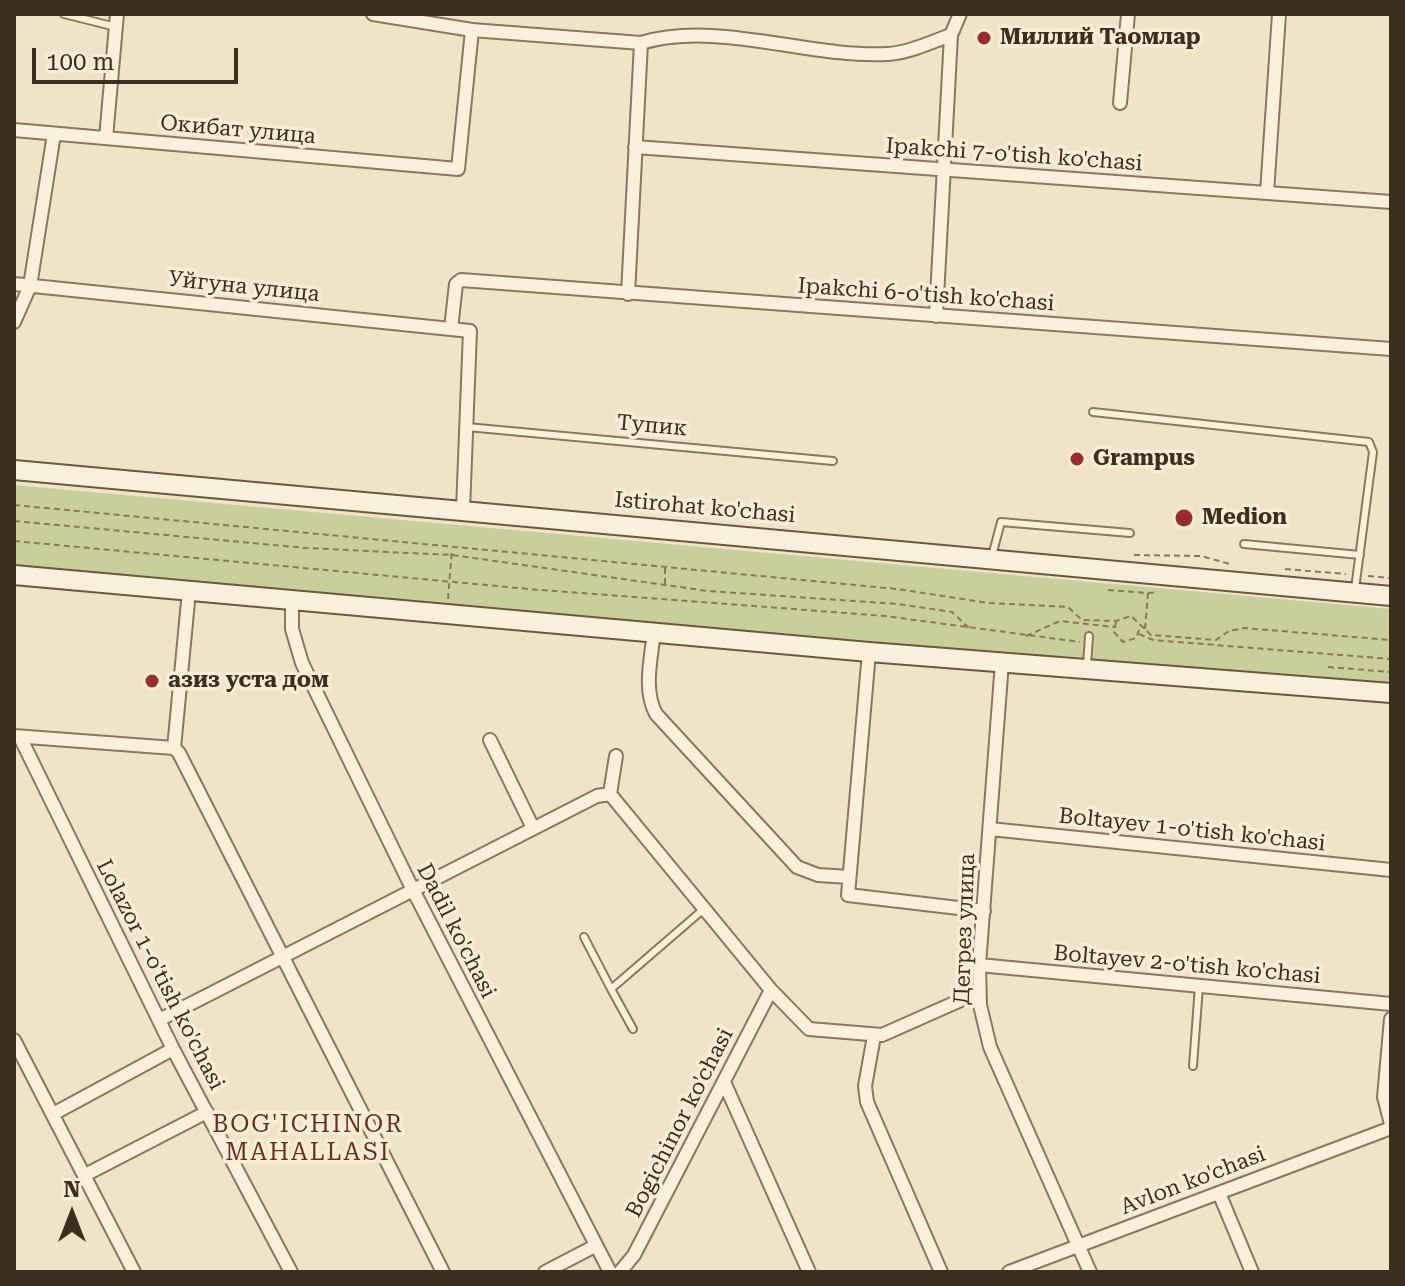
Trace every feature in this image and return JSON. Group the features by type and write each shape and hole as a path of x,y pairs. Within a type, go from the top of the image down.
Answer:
{"main road":[{"name":"Istirohat ko'chasi","path":"14,470 991,559 1356,584 1391,596"},
{"path":"14,575 869,652 1391,693"}],"street":[{"path":"373,14 472,30 641,43 683,37 876,55 906,51 951,35"},
{"path":"936,316 951,35 960,14"},
{"path":"1120,103 1128,14"},
{"path":"1267,193 1279,14"},
{"path":"106,138 117,21"},
{"name":"Окибат улица","path":"14,130 458,169 472,30"},
{"path":"628,294 641,43"},
{"path":"14,322 30,286 54,134"},
{"name":"Ipakchi 7-o'tish ko'chasi","path":"635,147 1391,202"},
{"name":"Ipakchi 6-o'tish ko'chasi","path":"451,329 458,281 1391,349"},
{"name":"Уйгуна улица","path":"14,284 470,331 467,427"},
{"path":"463,510 467,427"},
{"path":"174,748 189,591"},
{"name":"Dadil ko'chasi","path":"292,600 292,629 302,663 412,888 610,1272"},
{"path":"654,632 649,684 656,714 797,867 818,875 849,877"},
{"path":"869,652 849,877 851,896 984,911"},
{"name":"Дегрез улица","path":"1002,662 979,992 990,1047 1090,1272"},
{"path":"17,736 174,748 179,753 443,1272"},
{"name":"Lolazor 1-o'tish ko'chasi","path":"17,736 173,1049 291,1272"},
{"path":"490,740 533,828"},
{"path":"616,756 610,794 771,990 809,1029 874,1036 892,1032 979,992"},
{"path":"159,1020 412,888 597,796 610,794"},
{"name":"Boltayev 1-o'tish ko'chasi","path":"990,829 1391,870"},
{"name":"Boltayev 2-o'tish ko'chasi","path":"979,965 1391,1004"},
{"name":"Bogichinor ko'chasi","path":"620,1272 634,1255 771,990"},
{"path":"1391,1019 1384,1097 1391,1126"},
{"path":"874,1036 865,1086 867,1102 941,1272"},
{"path":"14,1040 134,1272"},
{"path":"53,1114 173,1049"},
{"path":"724,1082 809,1272"},
{"path":"85,1175 207,1112"},
{"name":"Avlon ko'chasi","path":"1009,1272 1391,1126"},
{"path":"1219,1193 1252,1272"},
{"path":"545,1272 595,1246"}],"lane":[{"path":"64,14 117,21"},
{"path":"1093,412 1369,442 1373,452 1356,584"},
{"name":"Тупик","path":"467,427 833,461"},
{"path":"991,559 1001,522 1130,533"},
{"path":"1244,544 1360,555"},
{"path":"1087,668 1088,640"},
{"path":"611,989 705,908"},
{"path":"584,937 633,1029"},
{"path":"1193,1066 1199,986"}],"path":[{"path":"14,505 897,589 989,603 1068,607 1082,620 1116,621 1131,616 1151,635 1216,640 1229,631 1244,628 1391,640"},
{"path":"14,521 306,548 452,555 665,587 911,606 952,612 970,629"},
{"path":"14,541 449,582 885,616 1026,636 1088,640"},
{"path":"1177,554 1178,547"},
{"path":"446,614 452,548"},
{"path":"1168,554 1168,563"},
{"path":"1137,555 1201,556 1230,564"},
{"path":"665,567 665,587"},
{"path":"1278,568 1356,584 1391,578"},
{"path":"1108,590 1157,594 1158,586"},
{"path":"1145,630 1148,593"},
{"path":"1026,636 1060,621 1114,627"},
{"path":"1116,621 1116,636 1123,642 1133,641 1139,634 1140,625"},
{"path":"1139,634 1153,640 1391,659"},
{"path":"1328,667 1391,672"}],"green space":[{"path":"14,485 1391,609 1391,684 703,628 14,565"}],"place":[{"name":"Миллий Таомлар","path":"984,38"},
{"name":"Grampus","path":"1077,459"},
{"name":"Medion","path":"1184,518"},
{"name":"азиз уста дом","path":"152,681"}],"district":[{"name":"BOG'ICHINOR MAHALLASI","path":"308,1139"}]}
